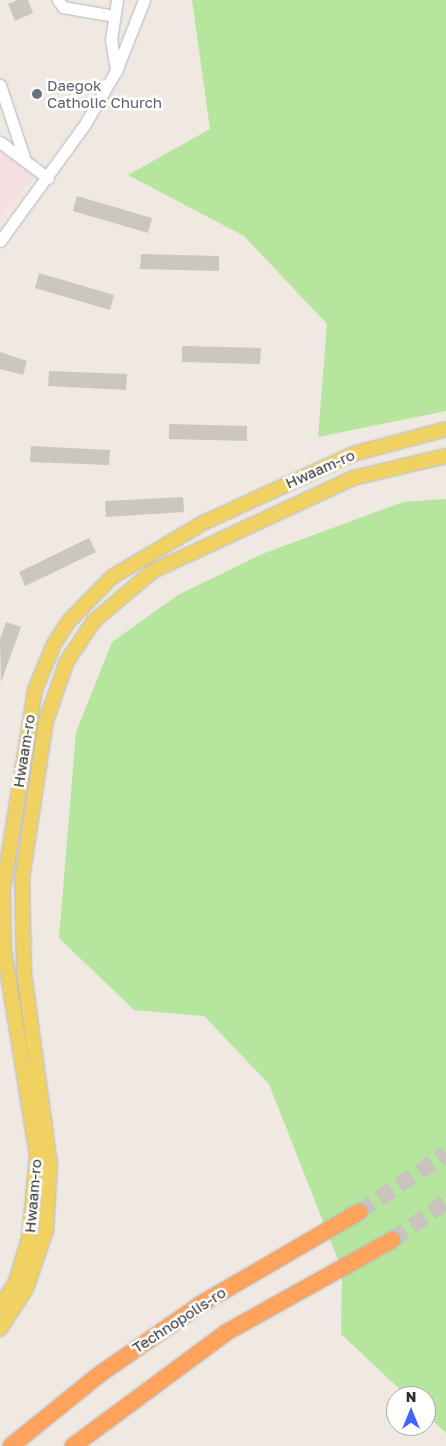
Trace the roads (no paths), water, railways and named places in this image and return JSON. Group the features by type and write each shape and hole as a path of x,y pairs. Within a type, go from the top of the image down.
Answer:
{"highway":[{"name":"Technopolis-ro","path":"11,1446 100,1374 200,1304 359,1212"},
{"path":"73,1446 227,1332 392,1240"}],"main road":[{"name":"Hwaam-ro","path":"0,1308 16,1280 29,1238 37,1156 4,950 4,890 35,690 54,644 69,621 112,577 203,523 353,454 446,428"},
{"name":"Hwaam-ro","path":"0,1329 26,1289 46,1230 50,1166 24,972 22,879 46,721 67,661 94,621 152,571 353,478 446,456"}],"street":[{"path":"58,0 63,7 114,16"},
{"path":"116,0 111,40 116,71"},
{"path":"0,241 48,178 116,71 144,0"},
{"path":"0,85 25,160"},
{"path":"0,142 48,178"}],"tunnel":[{"path":"359,1212 446,1154"},
{"path":"392,1240 446,1202"}],"place":[{"name":"Daegok Catholic Church","path":"37,94"}]}
